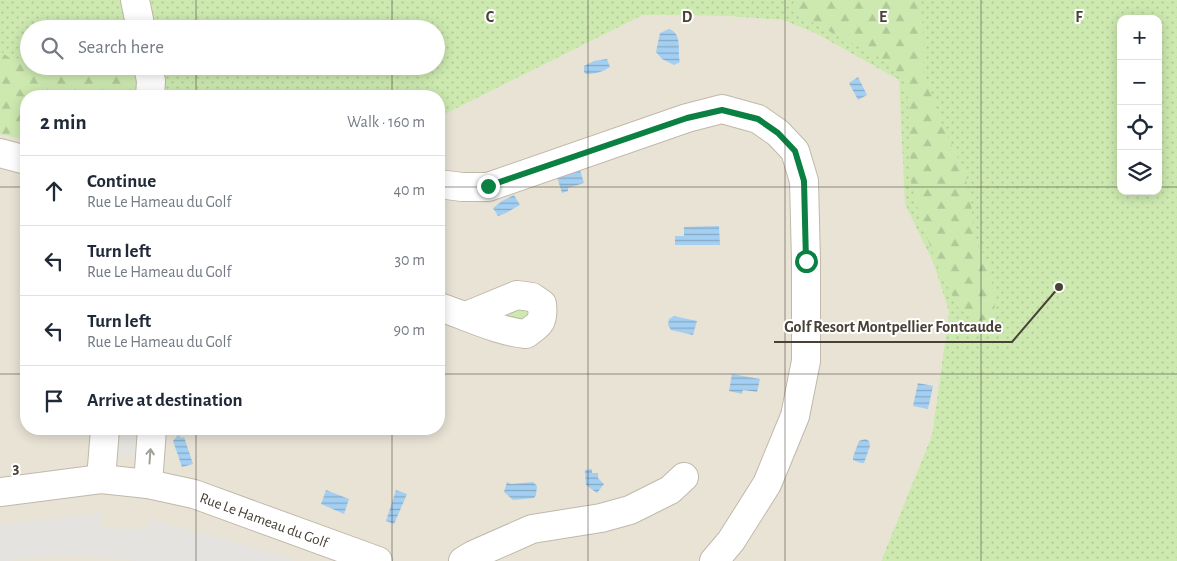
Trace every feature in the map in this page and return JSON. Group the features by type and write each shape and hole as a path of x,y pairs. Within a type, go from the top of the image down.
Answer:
{"street":[{"path":"135,0 139,20"},
{"path":"150,75 150,90"},
{"path":"445,185 462,187 488,186 687,118 722,110 758,119 778,133 795,151 804,181 806,361 795,416 767,484 731,541 714,561"},
{"path":"0,153 20,158"},
{"path":"445,309 466,316"},
{"path":"101,479 105,435"},
{"path":"148,484 152,435"},
{"path":"463,561 532,529 601,518 630,510 670,490 684,477"},
{"name":"Rue Le Hameau du Golf","path":"0,492 101,479 148,484 194,494 378,561"}],"shaded area":[{"path":"643,15 725,16 783,20 817,34 899,80 902,132 933,262 949,312 932,435 881,561 0,561 0,125 20,129 20,435 445,435 445,114"},
{"path":"111,435 146,435 144,455 109,454"},
{"path":"101,513 102,528 148,529 149,519 292,558 291,561 136,561 107,557 75,556 26,557 10,561 0,561 0,525"}],"green space":[{"path":"0,0 1177,0 1177,561 881,561 932,435 949,312 933,262 905,204 899,80 817,34 783,20 725,16 643,15 445,114 445,90 20,90 20,103 0,125"},
{"path":"794,0 921,0 924,46 923,71 943,127 964,171 971,203 974,234 991,272 995,301 994,313 989,319 979,321 959,309 939,269 920,219 911,182 908,98 904,78 877,56 791,11"},
{"path":"0,51 11,59 20,58 20,75 134,75 135,90 20,90 20,139 0,134"},
{"path":"528,305 532,322 498,320 497,311"}],"water":[{"path":"669,29 676,35 679,43 680,62 674,65 662,59 656,52 660,33"},
{"path":"607,59 610,67 607,69 592,74 584,72 584,66 594,61"},
{"path":"858,77 867,95 858,100 849,83"},
{"path":"580,170 584,183 568,188 568,191 562,193 557,177"},
{"path":"514,195 520,205 498,216 493,208"},
{"path":"719,226 720,245 675,245 675,236 684,236 684,227"},
{"path":"674,316 697,321 693,335 671,330 668,325 669,319"},
{"path":"732,374 760,379 757,392 743,390 742,394 729,391"},
{"path":"918,383 933,386 928,409 913,406"},
{"path":"178,435 182,438 184,437 193,464 182,467 173,441"},
{"path":"865,439 869,441 870,446 864,463 861,463 853,460 853,457 859,441"},
{"path":"592,469 592,473 598,473 598,478 604,484 597,493 586,485 585,470"},
{"path":"507,482 511,484 533,482 537,486 536,495 534,498 513,500 504,492"},
{"path":"326,490 349,499 344,514 321,504"},
{"path":"396,490 407,494 394,524 386,521"}],"place":[{"name":"Golf Resort Montpellier Fontcaude","path":"1059,287"}],"route":[{"path":"488,186 687,118 722,110 758,119 778,133 795,151 804,181 806,261"}]}
